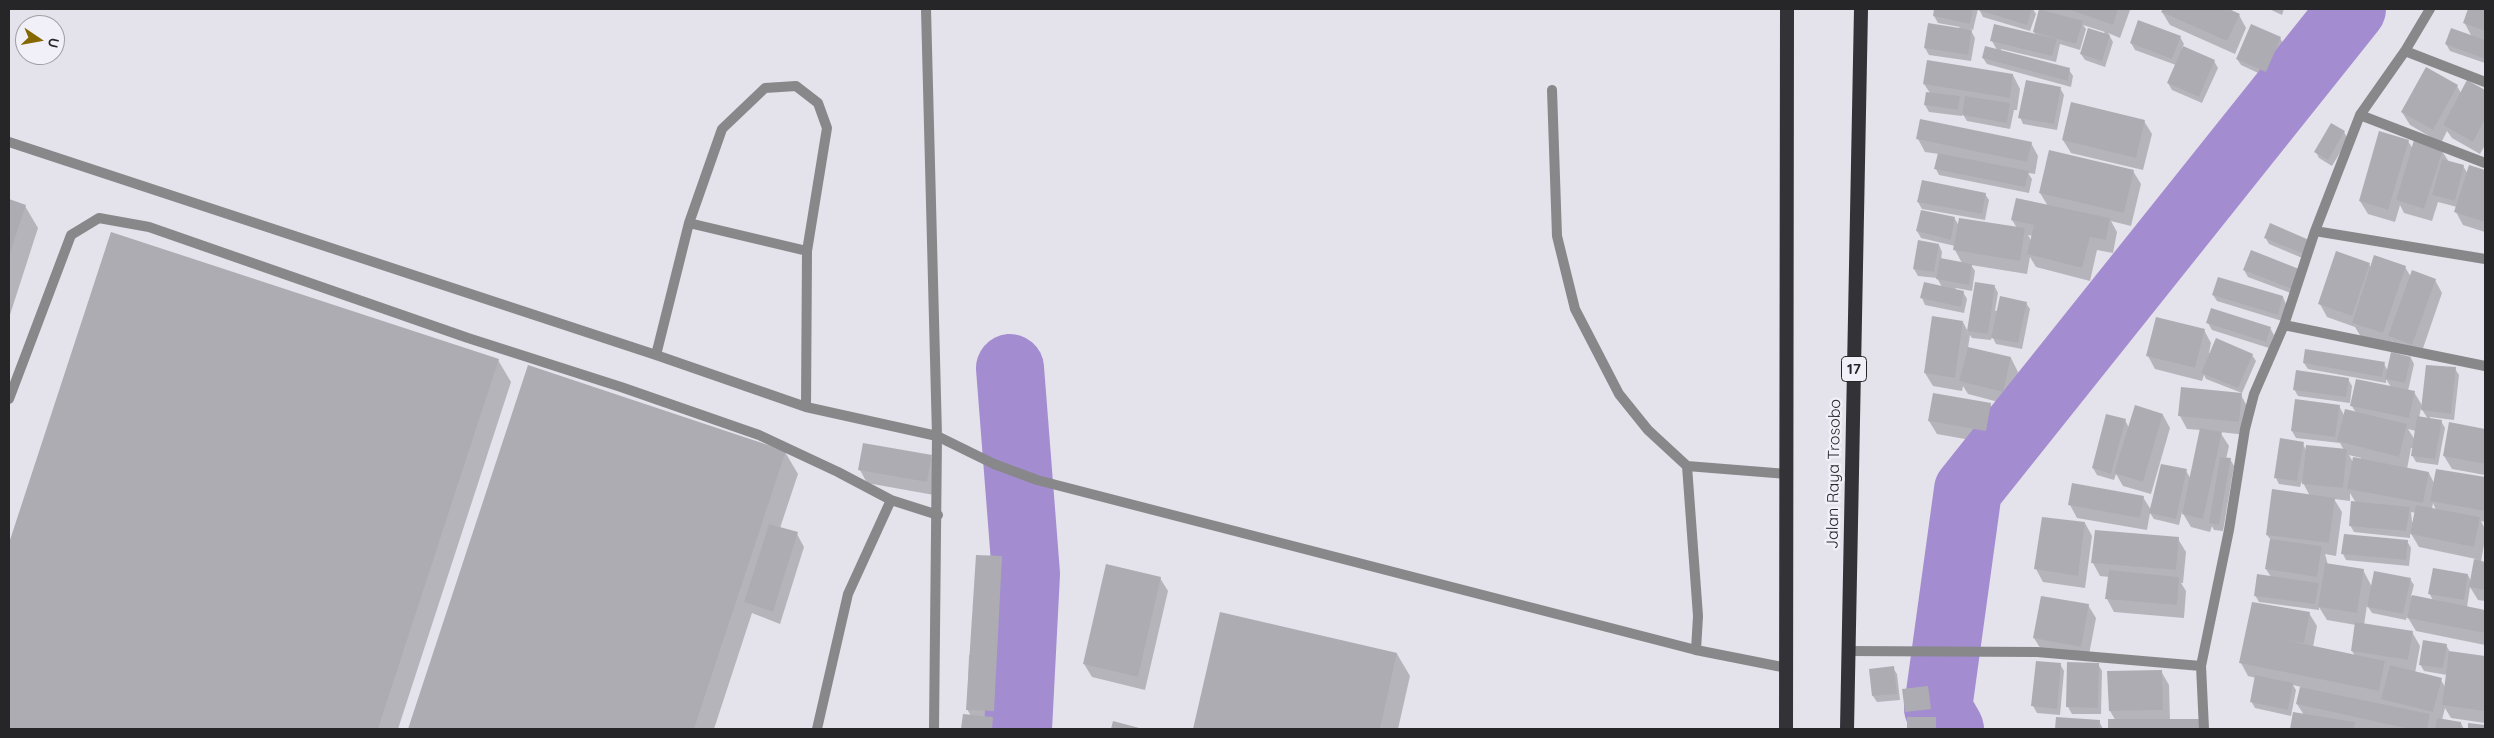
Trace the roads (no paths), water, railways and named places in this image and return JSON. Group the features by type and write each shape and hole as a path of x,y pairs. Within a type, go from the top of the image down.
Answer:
{"highway":[{"path":"1786,729 1787,9"},
{"name":"Jalan Raya Trosobo","path":"1847,729 1861,9"}],"street":[{"path":"926,9 938,515 934,729"},
{"path":"2204,729 2201,666 2228,530 2245,429 2254,394 2284,325 2315,231 2360,115 2405,51 2430,9"},
{"path":"2405,51 2485,82"},
{"path":"656,355 689,223 722,129 765,88 796,86 818,103 827,128 808,251 806,407"},
{"path":"1552,90 1557,236 1574,309 1619,394 1648,430 1687,466 1787,474"},
{"path":"2360,115 2485,163"},
{"path":"9,142 656,355 806,407 937,436 994,464 1037,480 1696,650 1786,668"},
{"path":"9,399 71,235 99,218 149,227 468,338 621,387 760,435 838,472 891,500 938,515"},
{"path":"689,223 808,251"},
{"path":"2315,231 2485,259"},
{"path":"2284,325 2485,366"},
{"path":"1687,466 1698,616 1696,650"},
{"path":"817,729 848,594 891,500"},
{"path":"1848,651 2037,652 2201,666"}],"waterway":[{"path":"1950,729 1938,708 1968,490 2352,9"},
{"path":"1010,368 1026,574 1018,729"}]}
